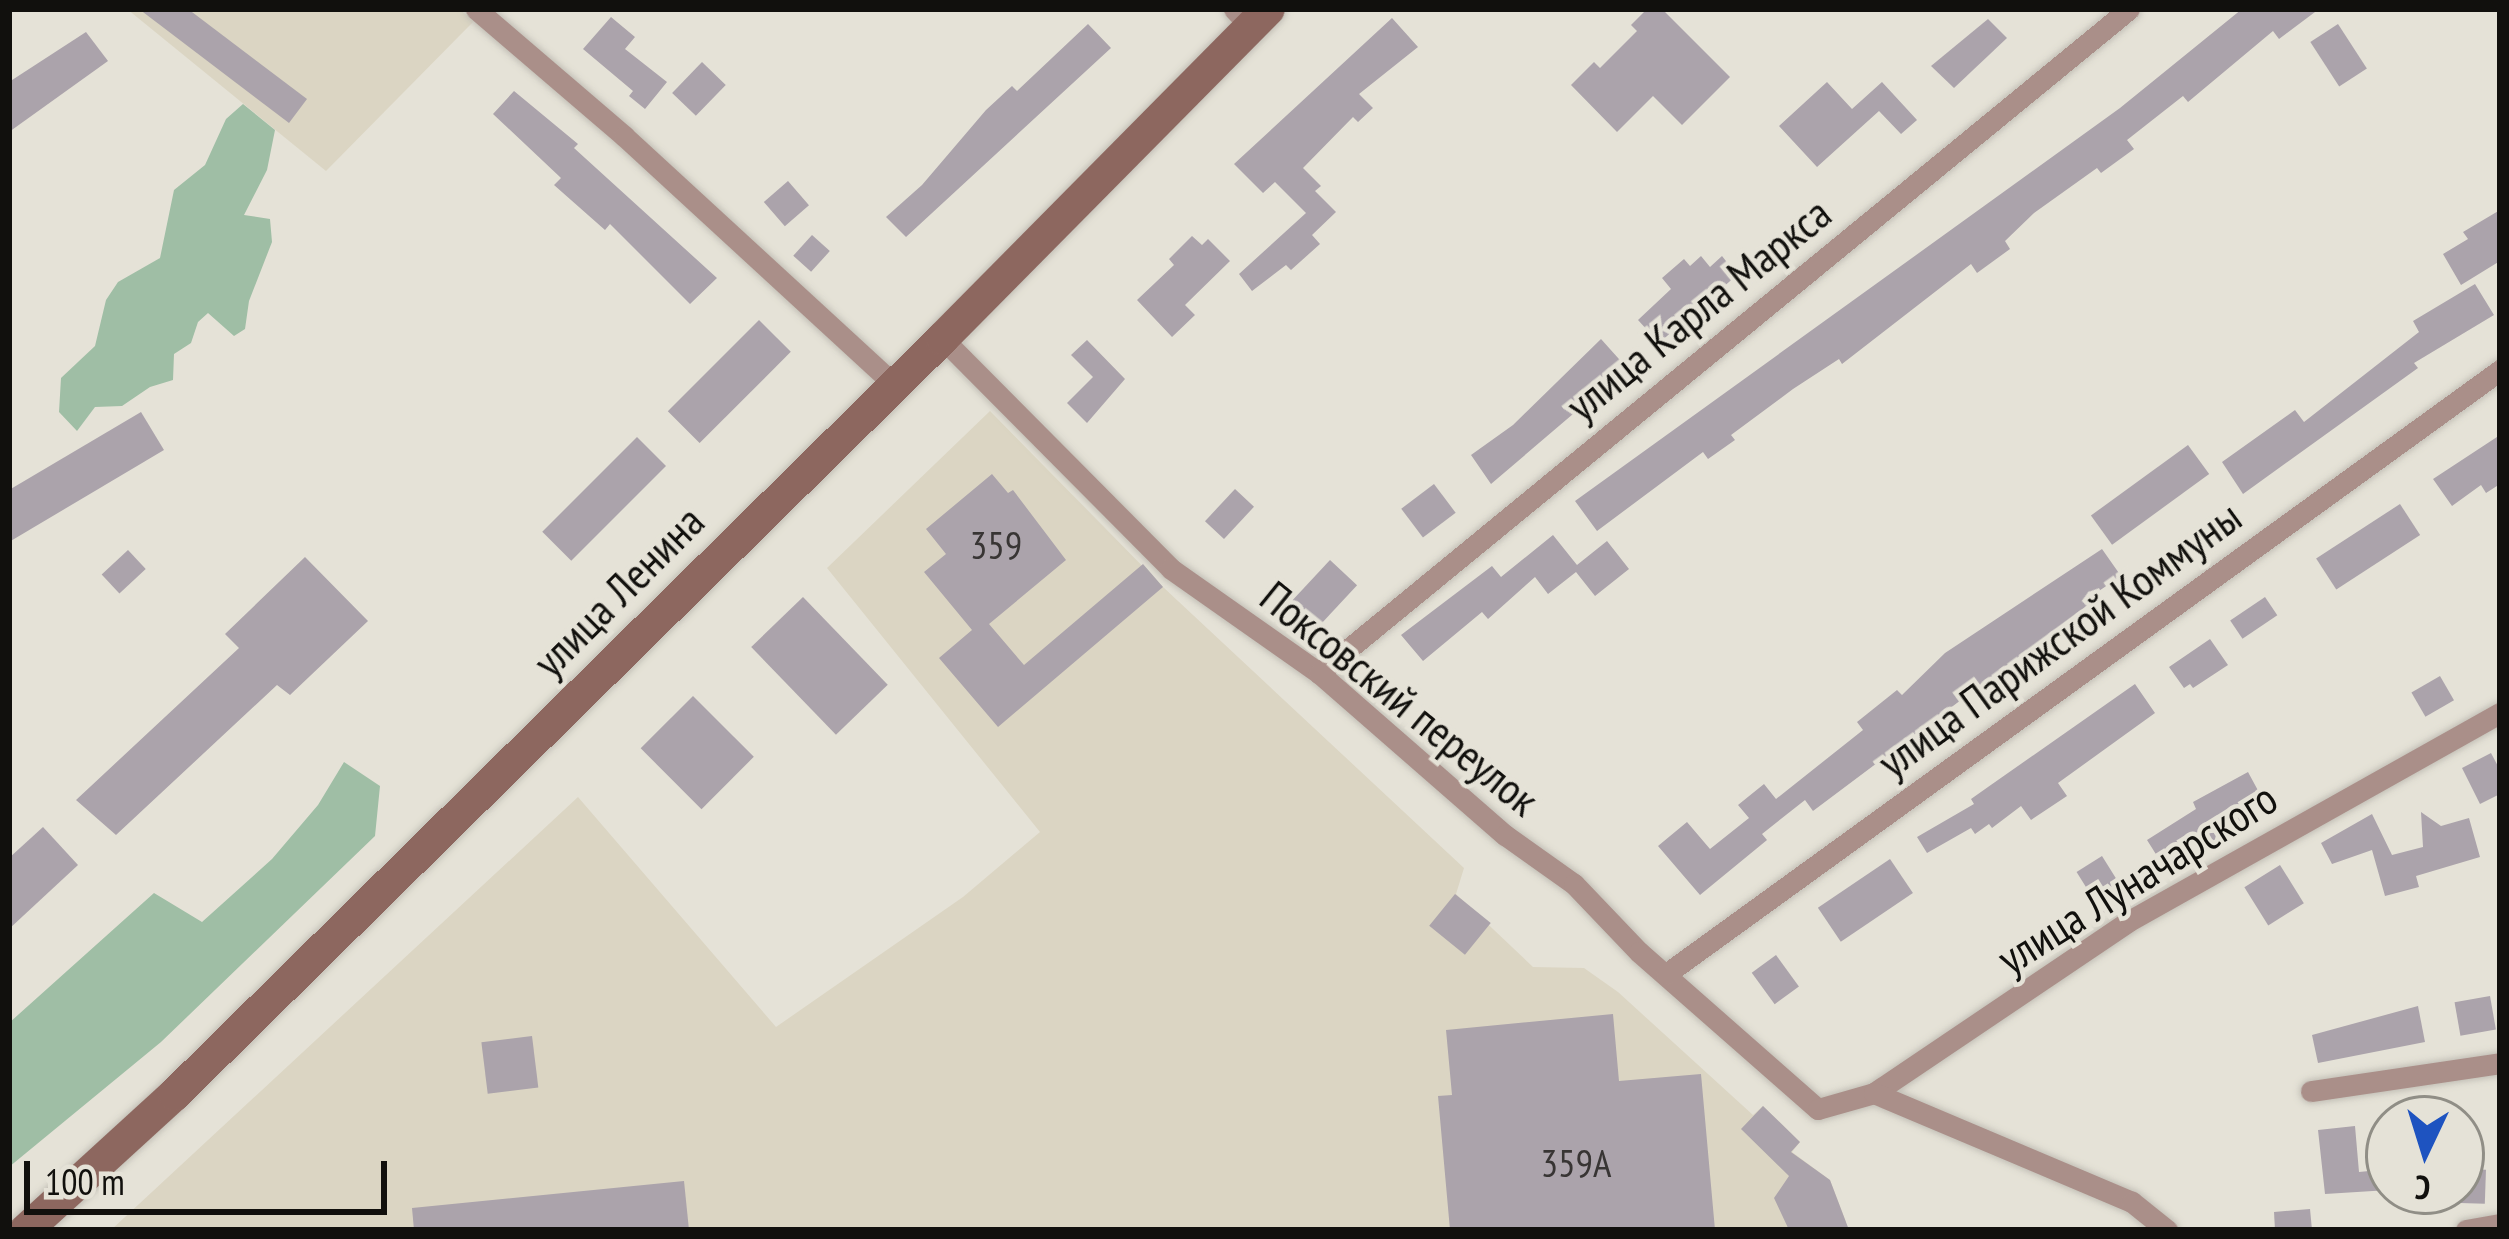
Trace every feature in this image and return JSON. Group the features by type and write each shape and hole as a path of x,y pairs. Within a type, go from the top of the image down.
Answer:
{"main road":[{"name":"улица Ленина","path":"25,1230 174,1094 943,338 1251,15"}],"street":[{"path":"476,9 624,136 894,384"},
{"name":"улица Карла Маркса","path":"1319,673 2129,9"},
{"name":"Поксовский переулок","path":"943,338 1171,569 1319,673 1505,835 1574,884 1666,974 1818,1109"},
{"name":"улица Парижской Коммуны","path":"1666,974 2500,370"},
{"name":"улица Луначарского","path":"1818,1109 1874,1093 2129,921 2500,713"},
{"path":"2311,1091 2500,1064"},
{"path":"1874,1093 2132,1202 2167,1230"},
{"path":"2466,1230 2500,1224"}],"shaded area":[{"path":"127,9 459,9 474,21 326,171"},
{"path":"990,411 1163,587 1464,868 1456,894 1533,967 1584,968 1618,992 1753,1115 1763,1106 1800,1142 1792,1152 1830,1180 1846,1222 1842,1230 111,1230 578,797 776,1027 963,897 1040,832 827,568"}],"green space":[{"path":"243,104 275,130 267,170 244,215 270,219 272,242 249,301 245,329 234,336 208,313 198,322 191,343 174,354 173,380 150,387 122,406 95,407 77,431 59,412 61,378 95,346 106,300 118,282 160,258 174,190 205,165 226,119"},
{"path":"344,762 380,786 375,836 161,1042 9,1167 9,1023 154,893 202,922 272,859 318,805"}],"building":[{"path":"139,9 188,9 307,99 289,123"},
{"path":"1647,9 1662,9 1730,77 1682,125 1653,96 1617,132 1571,85 1594,62 1600,68 1637,31 1631,25"},
{"path":"2242,9 2319,9 2279,39 2273,31 2188,102 2183,96 2127,140 2134,149 2101,173 2097,168 2034,213 2005,241 2010,249 1977,273 1971,264 1842,364 1839,359 1793,389 1731,435 1735,440 1708,459 1703,452 1597,531 1575,501 2120,108"},
{"path":"611,17 635,37 625,49 667,82 645,109 629,96 633,91 583,49"},
{"path":"1392,18 1418,47 1359,94 1373,108 1358,122 1353,117 1303,168 1321,186 1315,191 1336,212 1312,235 1320,244 1291,270 1286,265 1252,291 1239,274 1306,213 1275,182 1263,193 1234,164"},
{"path":"1988,19 2007,38 1954,88 1931,66"},
{"path":"1088,24 1111,48 906,237 886,217 922,185 986,110 1012,86 1017,91"},
{"path":"2338,24 2367,68 2339,86 2310,42"},
{"path":"86,32 108,61 9,132 9,82"},
{"path":"702,62 726,85 696,116 672,93"},
{"path":"1827,82 1852,109 1882,82 1917,120 1901,134 1879,111 1817,167 1779,126"},
{"path":"514,91 578,144 574,148 717,278 690,304 610,224 605,230 554,185 561,178 493,114"},
{"path":"788,181 809,205 785,226 764,202"},
{"path":"2500,210 2500,261 2461,285 2443,254 2468,239 2463,232"},
{"path":"812,235 830,251 811,272 793,256"},
{"path":"1192,236 1202,245 1208,239 1230,261 1185,305 1195,315 1172,337 1137,300 1174,265 1169,259"},
{"path":"1701,256 1710,267 1722,256 1737,275 1659,343 1638,320 1671,289 1662,278 1684,259 1690,266"},
{"path":"2475,284 2494,315 2414,363 2418,368 2243,494 2222,462 2295,410 2304,422 2419,332 2413,321"},
{"path":"759,320 791,352 700,443 668,411"},
{"path":"1601,339 1627,368 1491,484 1471,455 1513,425"},
{"path":"1087,340 1125,379 1087,423 1067,403 1093,377 1071,355"},
{"path":"141,412 164,450 9,542 9,490"},
{"path":"2500,435 2500,484 2486,493 2481,485 2452,506 2433,479"},
{"path":"637,437 666,466 571,561 542,532"},
{"path":"2188,445 2209,474 2112,545 2091,516"},
{"path":"992,474 1008,493 1013,490 1066,560 989,624 1024,665 1143,564 1163,587 998,727 939,658 972,630 924,572 946,554 926,529"},
{"path":"1434,484 1456,513 1423,537 1401,509"},
{"path":"1235,489 1254,507 1224,539 1205,521"},
{"path":"2400,504 2420,535 2336,589 2316,558"},
{"path":"1553,535 1577,565 1607,541 1629,569 1595,596 1576,572 1548,594 1535,577 1488,619 1482,612 1423,661 1401,635 1492,566 1501,577"},
{"path":"2102,549 2121,576 2090,597 2093,601 1813,811 1805,800 1762,834 1767,840 1700,895 1658,846 1687,822 1710,849 1749,818 1738,805 1764,784 1776,799 1863,730 1857,722 1897,690 1902,695 1945,653"},
{"path":"128,550 146,569 119,594 102,575"},
{"path":"305,557 368,621 290,695 277,685 116,835 76,800 239,648 225,634"},
{"path":"1330,560 1357,585 1319,626 1292,601"},
{"path":"803,597 888,685 836,735 751,647"},
{"path":"2265,597 2277,615 2242,639 2230,620"},
{"path":"2210,639 2228,665 2193,688 2190,684 2184,688 2169,667"},
{"path":"2440,676 2454,700 2425,717 2411,692"},
{"path":"2135,684 2155,713 2058,783 2067,796 2031,820 2021,806 1992,828 1989,824 1975,834 1971,828 1927,853 1917,837 1974,804 1971,799"},
{"path":"693,696 754,757 701,809 641,748"},
{"path":"2491,753 2500,770 2500,794 2480,804 2462,768"},
{"path":"2248,772 2261,796 2238,808 2246,823 2164,867 2147,840 2196,809 2193,802"},
{"path":"2421,812 2441,826 2469,818 2480,857 2416,876 2419,887 2385,896 2372,850 2332,864 2321,843 2372,814 2392,855 2423,847"},
{"path":"43,827 78,865 9,929 9,858"},
{"path":"2102,856 2128,898 2103,913 2077,872"},
{"path":"1890,859 1913,893 1841,942 1818,908"},
{"path":"2280,865 2304,903 2268,925 2244,887"},
{"path":"1455,894 1491,923 1465,955 1429,926"},
{"path":"1776,955 1799,987 1775,1004 1752,973"},
{"path":"2490,996 2496,1029 2460,1036 2455,1002"},
{"path":"2418,1006 2425,1042 2318,1063 2312,1035"},
{"path":"1613,1014 1619,1081 1701,1074 1715,1230 1450,1230 1438,1096 1452,1095 1446,1030"},
{"path":"532,1036 538,1088 488,1094 481,1042"},
{"path":"1763,1106 1800,1142 1791,1152 1830,1180 1849,1230 1789,1230 1774,1198 1789,1176 1741,1129"},
{"path":"2355,1126 2365,1192 2325,1194 2318,1130"},
{"path":"684,1181 689,1230 414,1230 412,1208"},
{"path":"2310,1209 2312,1230 2275,1230 2274,1212"}]}
